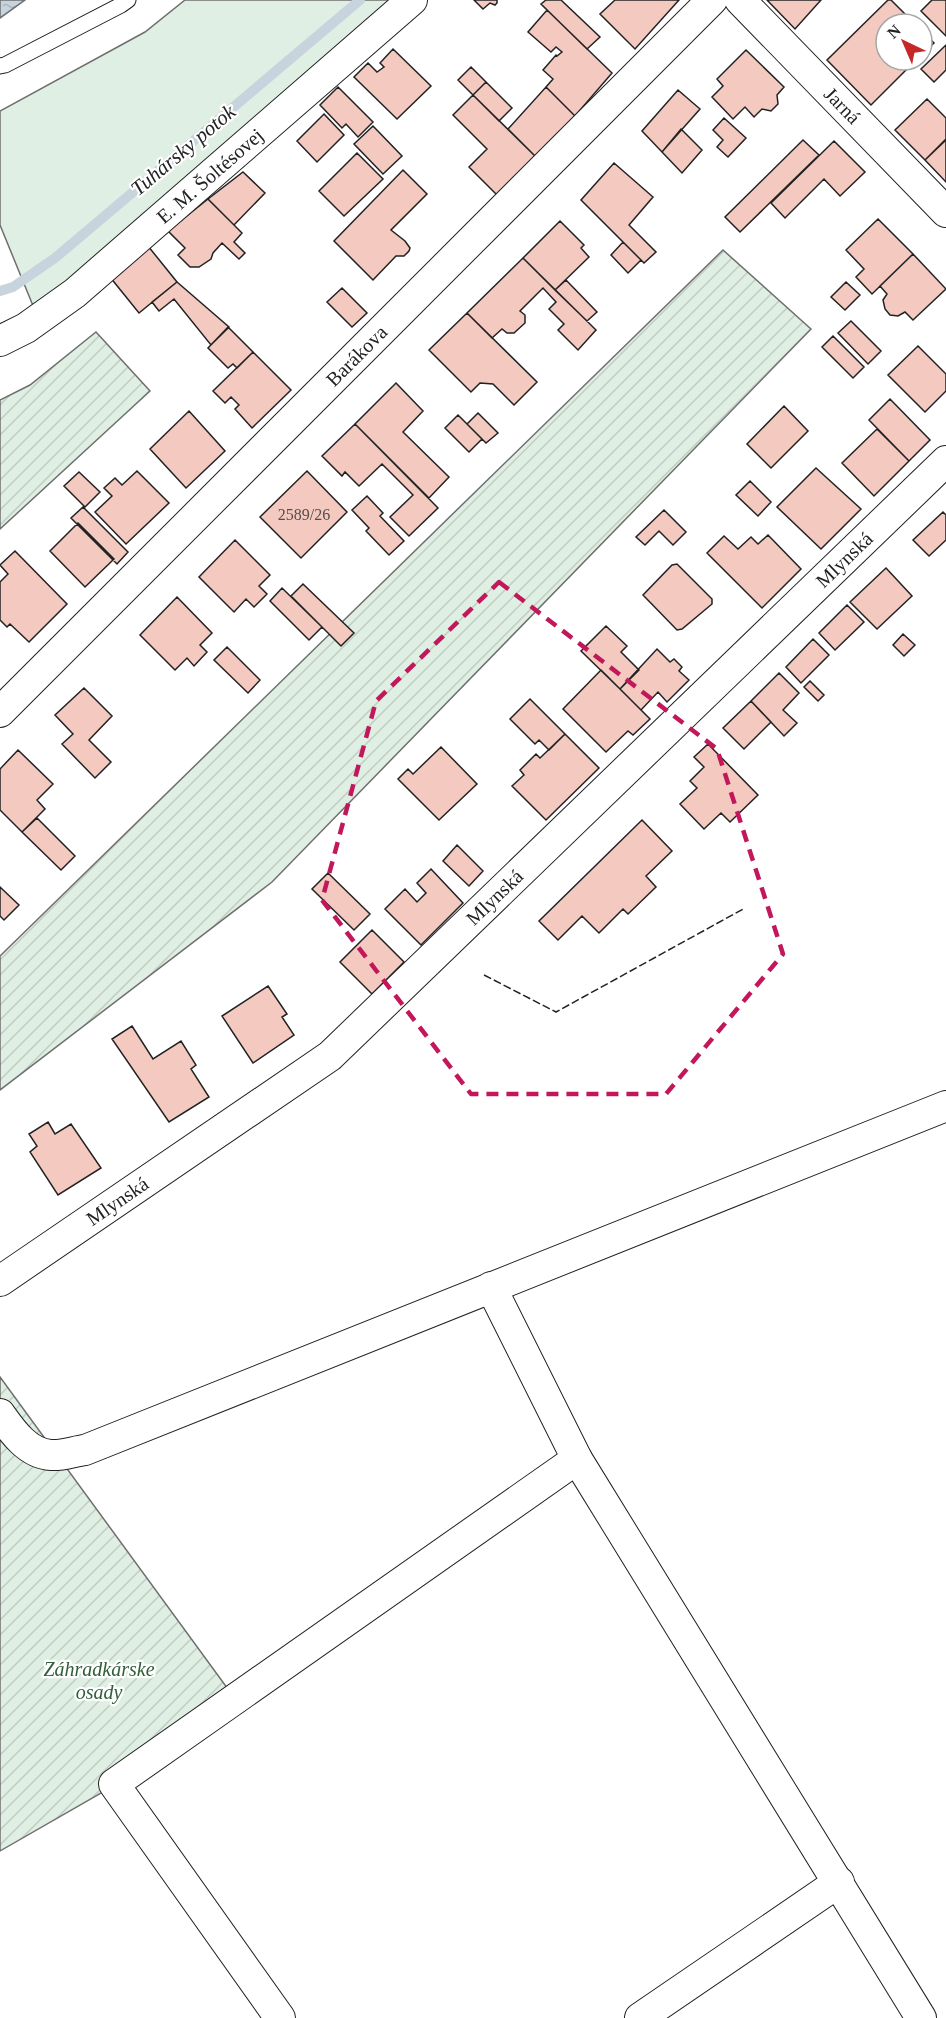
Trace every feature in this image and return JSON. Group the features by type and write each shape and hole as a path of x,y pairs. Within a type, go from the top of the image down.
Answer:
{"street":[{"name":"E. M. Šoltésovej","path":"0,341 26,328 75,292 412,0"},
{"name":"Barákova","path":"0,712 712,0"},
{"name":"Jarná","path":"740,0 946,212"},
{"name":"Mlynská","path":"0,1281 330,1056 946,461"},
{"path":"0,1414 11,1430 29,1448 50,1455 85,1450 946,1106"},
{"path":"491,1287 577,1459 921,2018"},
{"path":"280,2018 114,1784 577,1459"},
{"path":"640,2018 839,1882"}],"lane":[{"path":"0,66 128,0"}],"highlighted area":[{"path":"499,582 717,749 783,954 666,1094 471,1094 322,900 376,701"}],"green space":[{"path":"185,0 400,0 36,313 0,225 0,111 145,32"},
{"path":"723,250 811,329 272,882 0,1090 0,956"},
{"path":"96,332 150,391 0,529 0,400 30,385"},
{"name":"Záhradkárske osady","path":"0,1377 244,1711 0,1851"}],"water":[{"path":"0,0 25,0 0,18"}],"building":[{"path":"474,0 497,0 497,3 495,5 490,3 483,9"},
{"path":"546,0 561,0 600,37 587,49 541,4"},
{"path":"615,0 679,0 635,49 600,14"},
{"path":"767,0 821,0 795,29"},
{"path":"888,0 891,0 903,12 876,12"},
{"path":"932,0 946,0 946,36 934,24 934,12 921,11"},
{"path":"547,10 612,73 575,116 546,87 553,79 543,70 556,55 562,52 556,47 551,52 528,32"},
{"path":"874,14 874,72 904,72 871,105 827,60"},
{"path":"946,45 946,70 934,82 924,72 934,72 934,57"},
{"path":"393,49 431,86 397,119 354,77 368,63 377,72 384,67 380,63"},
{"path":"746,50 784,87 777,95 778,104 771,111 762,109 754,117 745,107 733,119 712,97 723,86 717,79"},
{"path":"471,67 486,82 473,95 458,80"},
{"path":"486,82 512,108 499,121 473,95"},
{"path":"338,87 373,122 358,137 346,124 342,128 320,105"},
{"path":"546,87 575,116 537,158 508,129"},
{"path":"678,90 700,109 662,152 642,131"},
{"path":"473,95 537,158 499,197 469,167 487,149 453,115"},
{"path":"927,99 946,118 946,139 925,160 895,130"},
{"path":"324,114 344,135 317,162 297,141"},
{"path":"724,118 746,138 728,157 717,147 723,140 713,130"},
{"path":"373,126 402,156 383,174 354,144"},
{"path":"681,129 702,150 682,173 662,152"},
{"path":"803,140 819,155 740,232 725,217"},
{"path":"946,140 946,182 925,160"},
{"path":"834,141 865,172 840,196 824,179 785,218 771,203"},
{"path":"357,153 383,179 344,216 319,191"},
{"path":"614,163 653,197 629,225 656,252 644,263 581,200"},
{"path":"403,170 427,194 391,230 405,241 410,248 409,251 404,256 396,256 373,280 334,241"},
{"path":"243,172 265,193 234,225 208,199"},
{"path":"208,199 242,233 234,242 245,253 239,259 222,243 211,259 199,267 190,267 178,255 185,248 168,231"},
{"path":"878,219 913,254 872,294 856,277 864,269 846,250"},
{"path":"560,221 584,245 581,248 589,257 555,290 523,258"},
{"path":"623,242 641,260 628,273 611,255"},
{"path":"148,246 177,282 139,313 110,277"},
{"path":"913,254 946,289 913,320 905,312 898,316 890,315 885,309 883,300 887,294 880,286"},
{"path":"523,258 596,330 578,350 558,330 564,324 549,309 556,302 543,288 520,311 525,315 525,323 514,333 507,333 502,329 492,338 467,313"},
{"path":"566,280 597,312 587,321 555,290"},
{"path":"177,282 229,327 211,345 174,299 159,311 152,302"},
{"path":"846,282 860,295 845,310 831,297"},
{"path":"342,288 367,313 352,327 327,302"},
{"path":"467,313 537,382 514,405 493,384 480,383 471,392 429,350"},
{"path":"851,321 881,351 868,364 838,333"},
{"path":"228,327 253,352 237,368 233,364 228,368 208,348"},
{"path":"833,336 864,367 853,378 822,347"},
{"path":"918,346 946,374 946,391 925,412 888,375"},
{"path":"253,352 291,390 252,428 235,409 239,405 231,397 225,403 213,391"},
{"path":"396,383 423,411 403,432 449,477 429,498 355,424"},
{"path":"890,399 930,440 909,461 869,420"},
{"path":"784,406 808,431 771,468 747,444"},
{"path":"189,411 225,451 186,488 150,449"},
{"path":"478,413 498,433 486,443 467,424"},
{"path":"458,415 482,439 469,452 445,428"},
{"path":"355,424 438,508 409,536 390,517 413,495 382,464 359,486 345,472 342,476 322,456"},
{"path":"877,429 909,461 874,496 842,463"},
{"path":"816,468 861,509 821,549 777,507"},
{"path":"137,471 169,503 126,544 95,512 112,496 104,488 115,478 122,485"},
{"path":"307,471 347,512 301,558 260,517"},
{"path":"79,472 100,492 85,507 64,486"},
{"path":"750,481 771,502 758,516 736,495"},
{"path":"367,496 383,513 380,516 404,541 389,555 366,531 369,528 352,510"},
{"path":"83,507 128,552 117,564 71,518"},
{"path":"664,510 686,532 673,545 659,531 645,545 636,537"},
{"path":"943,512 946,515 946,540 929,556 913,540"},
{"path":"78,523 114,559 85,587 50,551"},
{"path":"768,535 801,569 762,608 707,553 724,536 738,549 751,537 758,544"},
{"path":"235,540 270,575 259,586 267,594 254,607 246,599 234,612 199,577"},
{"path":"15,551 67,604 29,642 10,624 7,627 0,620 0,582 8,574 0,565"},
{"path":"677,564 712,599 712,604 682,629 677,630 643,595 672,565"},
{"path":"886,568 912,596 877,629 850,602"},
{"path":"303,584 354,633 341,646 291,596"},
{"path":"282,588 322,627 309,640 270,601"},
{"path":"177,597 212,633 200,645 207,652 194,666 187,658 175,670 140,635"},
{"path":"847,605 864,622 835,650 819,633"},
{"path":"606,626 627,646 621,652 639,670 620,689 581,651"},
{"path":"903,634 915,645 904,656 893,645"},
{"path":"813,639 829,655 801,683 786,667"},
{"path":"227,647 260,680 248,693 214,660"},
{"path":"657,649 670,662 674,659 682,667 679,671 689,680 667,702 658,692 641,710 620,689"},
{"path":"601,670 650,719 633,735 628,731 606,752 563,709"},
{"path":"779,673 799,693 783,710 797,723 784,736 751,701"},
{"path":"810,681 824,695 818,701 804,687"},
{"path":"84,688 112,716 89,740 111,762 95,778 62,744 73,734 55,715"},
{"path":"530,699 565,734 549,750 539,740 535,744 510,719"},
{"path":"751,701 771,722 744,749 723,728"},
{"path":"565,734 599,768 546,820 512,786 524,775 520,770 536,754 540,758"},
{"path":"708,744 758,795 730,822 721,813 704,829 680,804 697,788 690,781 704,767 694,757"},
{"path":"441,747 477,784 439,820 398,779 408,769 413,774"},
{"path":"18,750 53,784 37,800 45,809 22,832 0,810 0,769"},
{"path":"37,818 75,856 61,870 22,832"},
{"path":"642,820 672,851 646,876 656,887 628,914 623,909 599,933 582,916 558,940 539,921"},
{"path":"457,845 483,871 469,886 443,861"},
{"path":"431,869 463,903 421,945 385,909 405,889 417,902 426,893 417,883"},
{"path":"328,873 370,914 354,930 312,889"},
{"path":"0,887 19,905 4,920 0,916"},
{"path":"372,930 404,962 372,994 340,962"},
{"path":"268,986 287,1014 282,1017 294,1035 253,1063 222,1016"},
{"path":"132,1026 153,1059 181,1041 196,1065 191,1069 209,1097 169,1122 112,1039"},
{"path":"48,1122 55,1134 71,1124 101,1168 58,1195 30,1152 37,1146 29,1134"}],"waterway":[{"name":"Tuhársky potok","path":"0,291 13,287 55,258 360,0"}],"fence":[{"path":"484,975 556,1012 745,908"}]}
